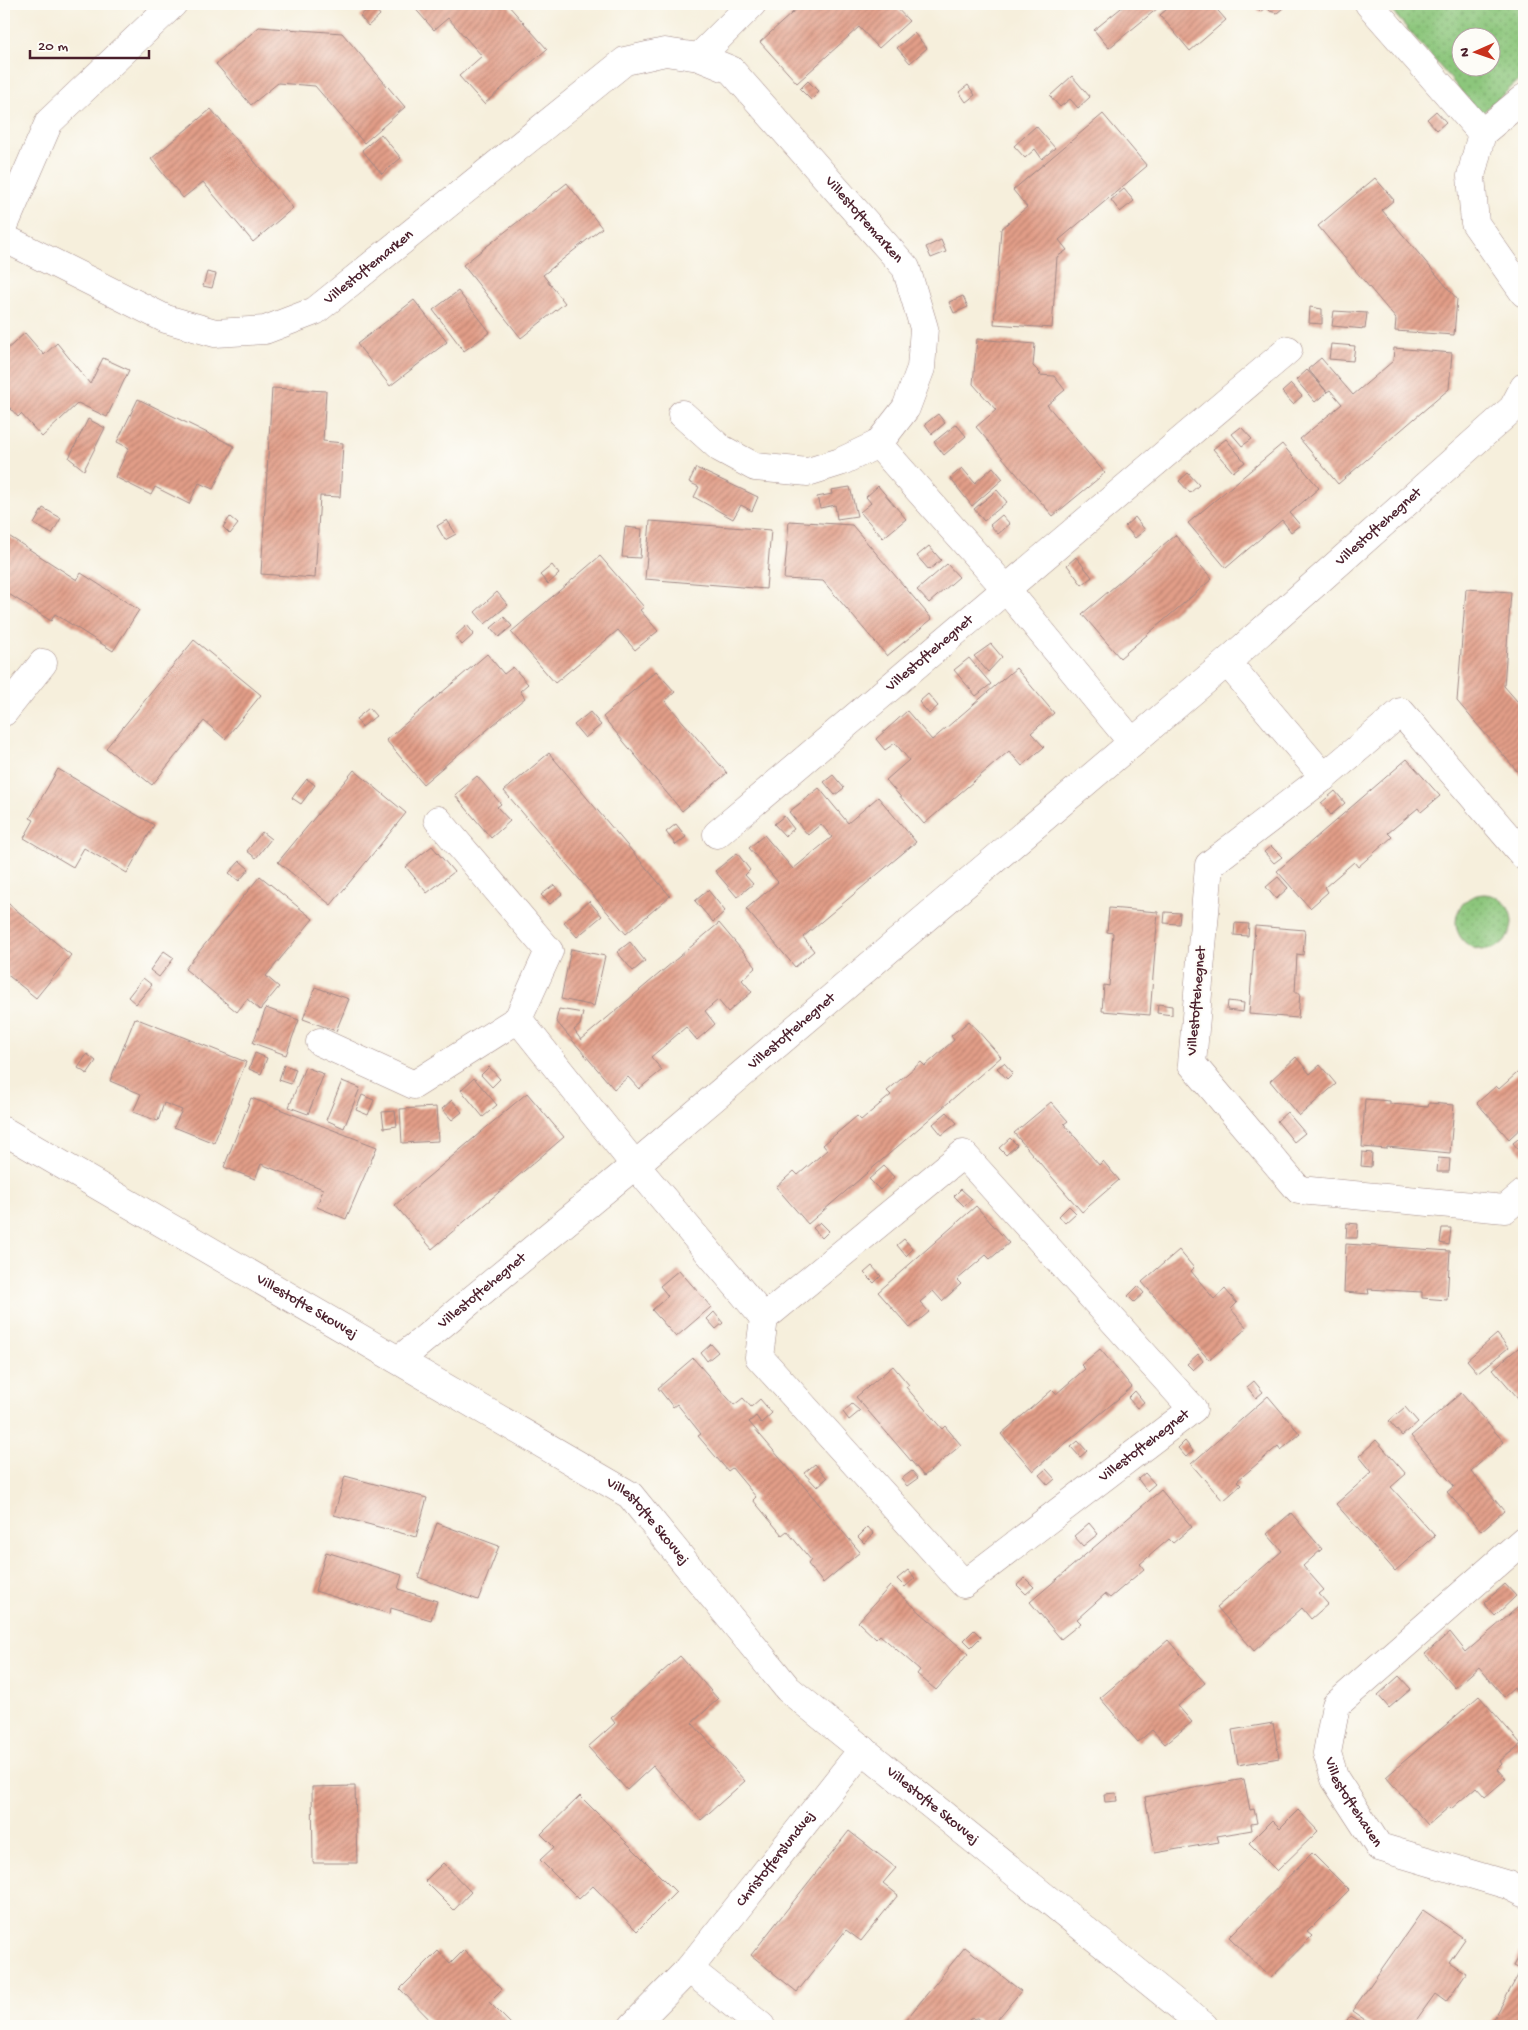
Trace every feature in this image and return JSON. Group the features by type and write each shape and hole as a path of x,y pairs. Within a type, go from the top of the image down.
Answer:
{"street":[{"path":"4,226 49,122 173,4"},
{"path":"699,57 752,4"},
{"path":"1369,4 1482,133"},
{"name":"Villestoftemarken","path":"4,238 166,319 215,333 265,330 315,311 625,61 665,52 699,57 731,70 906,268 924,328 921,368 906,408 878,444 840,462 808,472 755,467 720,448 682,414"},
{"path":"1524,98 1482,133 1471,176 1475,223 1524,292"},
{"name":"Villestoftehegnet","path":"717,834 1288,350"},
{"name":"Villestoftehegnet","path":"399,1360 635,1165 1227,662 1512,408 1524,387"},
{"path":"878,444 1006,589 1132,742"},
{"path":"1227,662 1324,777"},
{"path":"4,712 43,663"},
{"name":"Villestoftehegnet","path":"1524,856 1401,712 1324,777 1209,866 1192,1064 1299,1190 1505,1209 1524,1193"},
{"path":"320,1042 414,1085 518,1019 549,951 438,820"},
{"path":"518,1019 635,1165 764,1318"},
{"name":"Villestofte Skovvej","path":"4,1132 630,1494 788,1689 1204,2026"},
{"name":"Villestoftehegnet","path":"963,1154 1193,1409 964,1584 760,1357 764,1318 963,1154"},
{"name":"Villestoftehaven","path":"1524,1540 1336,1705 1327,1753 1335,1779 1379,1847 1508,1885 1524,1893"},
{"name":"Christofferslundvej","path":"633,2026 689,1969 863,1749"},
{"path":"689,1969 761,2026"}],"green space":[{"path":"1386,4 1524,4 1524,76 1481,114"},
{"path":"1478,894 1490,894 1500,898 1508,906 1512,922 1508,938 1500,946 1490,950 1478,950 1468,946 1460,938 1456,928 1456,916 1460,906 1468,898"}],"building":[{"path":"411,4 507,4 547,49 484,104 459,76 482,56 448,18 434,30"},
{"path":"802,4 893,4 909,21 879,48 859,27 797,83 760,42"},
{"path":"1126,4 1154,4 1158,8 1109,48 1094,30"},
{"path":"1173,4 1212,4 1226,20 1190,51 1160,15"},
{"path":"1253,4 1283,4 1283,8 1277,13 1270,11 1266,7 1260,12"},
{"path":"373,5 380,15 368,26 360,16"},
{"path":"259,27 342,33 405,107 364,143 315,86 278,83 251,105 216,64"},
{"path":"914,33 927,48 910,63 897,48"},
{"path":"1072,76 1090,97 1078,108 1070,99 1060,107 1050,96"},
{"path":"808,81 819,92 811,100 800,89"},
{"path":"968,85 975,95 966,102 959,92"},
{"path":"211,109 293,208 253,242 203,182 183,198 151,159"},
{"path":"1436,111 1446,122 1437,130 1427,119"},
{"path":"1103,114 1147,166 1059,240 1067,250 1057,257 1052,328 994,324 1001,229 1027,207 1013,190"},
{"path":"1036,126 1055,148 1042,159 1035,149 1025,158 1014,146"},
{"path":"381,134 401,158 382,174 362,150"},
{"path":"1375,178 1394,200 1382,210 1457,299 1454,335 1395,331 1396,319 1318,226"},
{"path":"567,183 602,228 543,275 565,303 521,338 463,265"},
{"path":"1124,189 1134,201 1120,212 1111,200"},
{"path":"941,240 946,252 931,258 926,247"},
{"path":"207,272 216,274 212,288 203,286"},
{"path":"458,291 490,332 464,351 433,310"},
{"path":"963,296 968,307 954,313 949,302"},
{"path":"414,300 447,342 390,386 357,344"},
{"path":"1310,307 1322,309 1322,324 1309,323"},
{"path":"1334,311 1367,313 1365,329 1332,326"},
{"path":"25,333 44,355 57,343 90,384 103,358 129,370 107,417 78,403 42,437 21,414 18,417 4,401 4,352"},
{"path":"977,339 1035,344 1033,366 1041,374 1039,375 1054,376 1065,390 1047,405 1105,473 1053,516 976,427 996,410 973,384"},
{"path":"1331,344 1355,346 1353,361 1329,359"},
{"path":"1394,348 1452,353 1449,389 1338,484 1300,439 1342,404 1330,390 1327,392 1308,369 1321,358 1353,395 1393,361"},
{"path":"1307,370 1327,392 1315,402 1296,380"},
{"path":"1291,384 1302,396 1293,404 1282,392"},
{"path":"272,388 326,391 323,441 343,443 340,497 320,496 315,578 261,574"},
{"path":"138,399 234,446 213,489 199,483 189,504 155,487 151,495 115,477 129,448 117,442"},
{"path":"938,414 945,423 932,434 925,424"},
{"path":"88,419 105,428 84,470 69,458"},
{"path":"956,424 966,436 944,455 934,442"},
{"path":"1241,427 1252,439 1242,446 1232,434"},
{"path":"1226,439 1245,462 1233,472 1213,449"},
{"path":"1282,444 1319,488 1290,513 1300,525 1291,532 1282,520 1226,568 1188,523"},
{"path":"993,467 1003,479 972,506 950,478 962,468 975,483"},
{"path":"696,468 758,497 752,511 741,505 733,519 694,497 699,487 689,482"},
{"path":"1188,473 1199,485 1190,493 1179,481"},
{"path":"878,486 906,519 883,538 860,512 871,503 866,497"},
{"path":"850,487 857,516 837,519 835,505 820,508 817,497 832,494 831,490"},
{"path":"997,490 1007,502 984,521 974,509"},
{"path":"43,508 61,518 52,534 34,524"},
{"path":"1002,515 1010,524 998,534 990,525"},
{"path":"230,517 238,524 230,534 223,527"},
{"path":"1135,517 1145,530 1135,538 1125,526"},
{"path":"447,520 456,534 445,540 437,526"},
{"path":"650,521 771,530 766,589 645,579"},
{"path":"789,521 852,525 932,619 887,656 823,581 784,579"},
{"path":"625,527 642,529 640,558 622,557"},
{"path":"4,533 77,580 81,573 139,610 113,651 55,614 51,621 4,591"},
{"path":"1175,535 1212,579 1120,658 1082,614"},
{"path":"929,546 941,560 929,570 917,556"},
{"path":"600,556 644,607 640,610 658,631 635,650 618,630 555,683 511,632"},
{"path":"1076,557 1092,577 1082,585 1067,565"},
{"path":"947,564 959,577 929,603 917,590"},
{"path":"552,565 559,574 548,584 540,575"},
{"path":"1466,589 1511,592 1504,686 1524,709 1524,779 1457,701"},
{"path":"497,592 508,605 485,624 475,612"},
{"path":"504,617 512,626 499,637 491,628"},
{"path":"467,625 474,634 462,645 455,636"},
{"path":"194,640 261,695 225,739 204,721 152,785 106,748"},
{"path":"991,644 1002,657 988,672 974,656"},
{"path":"487,654 504,674 513,667 528,684 520,691 525,698 423,784 386,740"},
{"path":"969,658 991,684 976,696 954,670"},
{"path":"1016,668 1054,713 1031,733 1044,747 1022,766 1009,751 924,824 886,780 909,760 895,743 885,750 876,739 907,711 932,740"},
{"path":"656,671 675,692 665,701 727,773 682,811 603,717"},
{"path":"928,694 938,706 929,714 919,702"},
{"path":"369,708 376,716 362,727 356,719"},
{"path":"590,712 601,725 585,738 574,725"},
{"path":"549,753 670,896 626,934 504,791"},
{"path":"1407,759 1440,796 1421,812 1418,808 1388,833 1392,837 1358,867 1354,862 1325,887 1328,892 1310,908 1277,871"},
{"path":"58,769 154,825 127,873 84,848 73,867 24,838 34,820 30,818"},
{"path":"354,770 406,813 331,905 278,862"},
{"path":"833,775 844,788 835,795 824,782"},
{"path":"477,776 501,804 497,807 510,821 491,838 455,795"},
{"path":"307,779 315,785 301,804 292,798"},
{"path":"819,788 848,823 878,797 916,842 803,937 814,951 795,967 746,909 778,882 749,848 764,835 793,869 832,837 821,824 808,835 789,812"},
{"path":"1335,791 1345,803 1331,815 1321,803"},
{"path":"784,816 794,829 785,836 774,824"},
{"path":"676,824 686,837 676,845 666,832"},
{"path":"262,832 271,839 256,858 247,851"},
{"path":"432,846 454,872 427,893 406,867"},
{"path":"1271,846 1282,857 1274,863 1264,852"},
{"path":"737,853 750,870 745,875 753,884 737,897 715,871"},
{"path":"240,861 249,869 239,881 229,873"},
{"path":"260,876 313,919 266,976 279,987 260,1010 247,999 237,1012 185,969"},
{"path":"1278,877 1288,888 1276,899 1266,887"},
{"path":"554,885 562,894 550,904 541,895"},
{"path":"708,890 725,911 713,922 695,901"},
{"path":"4,900 71,955 36,998 4,972"},
{"path":"589,901 602,916 577,937 564,922"},
{"path":"1109,908 1158,912 1150,1015 1102,1011 1104,985 1109,986 1113,933 1107,932"},
{"path":"1165,912 1180,913 1179,924 1164,923"},
{"path":"719,923 756,967 742,980 752,992 728,1012 718,1000 705,1011 715,1024 697,1040 686,1027 651,1057 662,1070 639,1089 628,1077 614,1089 556,1021 559,1009 583,1013 580,1025 574,1030 581,1040"},
{"path":"1235,923 1249,924 1248,936 1234,935"},
{"path":"1255,926 1305,930 1303,955 1297,954 1295,993 1300,993 1298,1018 1249,1014"},
{"path":"630,942 645,961 633,971 617,952"},
{"path":"571,949 605,956 594,1006 561,999"},
{"path":"164,951 174,958 159,977 150,970"},
{"path":"143,978 152,985 136,1004 128,997"},
{"path":"315,987 349,999 336,1031 303,1019"},
{"path":"1228,1001 1244,1003 1243,1012 1227,1010"},
{"path":"1158,1004 1172,1006 1172,1015 1157,1013"},
{"path":"266,1008 299,1020 286,1055 253,1043"},
{"path":"135,1018 246,1062 214,1143 174,1127 182,1110 164,1103 158,1121 133,1112 141,1094 110,1081"},
{"path":"969,1021 1001,1057 808,1224 776,1187 794,1171 798,1175 827,1150 823,1145 857,1116 861,1120 891,1095 887,1091 921,1062 925,1066 954,1040 951,1036"},
{"path":"255,1053 267,1058 261,1074 249,1069"},
{"path":"87,1054 96,1061 87,1074 78,1068"},
{"path":"1296,1057 1310,1074 1320,1065 1336,1084 1299,1116 1270,1081"},
{"path":"1004,1063 1013,1073 1007,1079 997,1068"},
{"path":"284,1065 296,1069 291,1084 279,1080"},
{"path":"305,1067 324,1074 308,1114 289,1107"},
{"path":"489,1067 500,1079 492,1087 481,1075"},
{"path":"1524,1067 1524,1125 1509,1139 1477,1103 1496,1086 1499,1089"},
{"path":"474,1078 497,1105 483,1117 461,1090"},
{"path":"342,1081 360,1088 344,1128 326,1120"},
{"path":"527,1093 564,1137 432,1249 395,1205"},
{"path":"362,1095 374,1100 368,1115 356,1110"},
{"path":"251,1098 377,1147 346,1219 317,1207 323,1189 261,1164 255,1179 224,1167"},
{"path":"1365,1099 1390,1101 1390,1104 1428,1107 1429,1103 1454,1105 1450,1153 1387,1147 1387,1149 1362,1147"},
{"path":"452,1100 462,1112 452,1120 442,1109"},
{"path":"1051,1102 1068,1121 1064,1124 1099,1165 1103,1161 1119,1180 1082,1212 1014,1133"},
{"path":"436,1107 438,1141 402,1143 400,1109"},
{"path":"395,1111 397,1126 384,1128 382,1112"},
{"path":"947,1112 957,1123 942,1135 933,1124"},
{"path":"1287,1112 1305,1133 1294,1142 1277,1121"},
{"path":"1522,1136 1524,1138 1524,1152 1522,1154 1513,1143"},
{"path":"1010,1138 1017,1145 1006,1155 999,1148"},
{"path":"1362,1152 1372,1153 1371,1167 1361,1166"},
{"path":"1438,1158 1450,1159 1449,1172 1437,1172"},
{"path":"884,1166 894,1177 880,1190 869,1179"},
{"path":"961,1189 972,1199 964,1206 954,1196"},
{"path":"976,1206 1009,1243 990,1259 986,1255 957,1280 961,1284 942,1301 933,1291 920,1302 929,1312 910,1328 878,1292"},
{"path":"1069,1206 1076,1213 1065,1223 1059,1216"},
{"path":"820,1222 829,1231 822,1238 813,1228"},
{"path":"1347,1223 1358,1224 1357,1238 1346,1238"},
{"path":"1442,1228 1451,1228 1449,1245 1440,1243"},
{"path":"904,1239 913,1249 906,1256 897,1245"},
{"path":"1346,1244 1450,1251 1447,1300 1422,1298 1422,1292 1368,1289 1369,1294 1344,1292"},
{"path":"1179,1250 1194,1268 1191,1271 1214,1299 1225,1289 1237,1303 1231,1309 1247,1328 1209,1360 1142,1282"},
{"path":"872,1266 881,1276 874,1283 864,1273"},
{"path":"679,1270 711,1307 676,1337 652,1310 668,1296 660,1286"},
{"path":"1138,1286 1144,1293 1134,1302 1128,1296"},
{"path":"714,1312 723,1323 716,1329 707,1319"},
{"path":"1497,1334 1508,1348 1478,1373 1467,1360"},
{"path":"1524,1343 1524,1405 1493,1369"},
{"path":"711,1344 718,1352 707,1361 701,1353"},
{"path":"1100,1349 1132,1387 1033,1471 1001,1434 1052,1390 1056,1394 1085,1369 1081,1365"},
{"path":"1198,1354 1203,1361 1193,1370 1187,1364"},
{"path":"693,1358 734,1405 743,1398 751,1407 760,1399 772,1413 761,1423 756,1416 749,1422 860,1552 823,1583 808,1564 811,1560 787,1531 782,1535 753,1500 756,1497 732,1468 728,1471 698,1436 701,1434 677,1404 673,1407 658,1388"},
{"path":"893,1366 909,1385 906,1387 942,1429 945,1426 961,1445 924,1476 856,1397"},
{"path":"1254,1381 1263,1392 1256,1398 1247,1387"},
{"path":"1135,1391 1144,1402 1137,1408 1128,1398"},
{"path":"1461,1393 1504,1442 1471,1471 1504,1511 1481,1531 1447,1492 1454,1486 1411,1436"},
{"path":"1268,1396 1300,1434 1281,1450 1278,1446 1237,1481 1241,1485 1223,1501 1191,1464"},
{"path":"852,1404 860,1411 849,1420 843,1412"},
{"path":"1405,1407 1418,1422 1402,1436 1389,1421"},
{"path":"1376,1440 1406,1474 1391,1487 1435,1536 1395,1571 1336,1504 1372,1472 1359,1456"},
{"path":"1078,1441 1087,1451 1080,1457 1071,1447"},
{"path":"1185,1441 1193,1451 1186,1457 1178,1448"},
{"path":"815,1464 827,1478 817,1487 804,1473"},
{"path":"1046,1469 1055,1479 1048,1485 1039,1475"},
{"path":"912,1471 918,1478 907,1486 901,1479"},
{"path":"1145,1473 1155,1484 1147,1491 1138,1479"},
{"path":"345,1476 427,1498 416,1537 334,1515"},
{"path":"1161,1490 1192,1527 1173,1543 1169,1539 1140,1564 1144,1569 1110,1598 1105,1594 1077,1619 1081,1623 1061,1639 1030,1602"},
{"path":"1291,1513 1322,1549 1303,1566 1324,1590 1319,1594 1328,1604 1311,1619 1302,1608 1254,1651 1217,1607 1282,1551 1267,1534"},
{"path":"437,1523 499,1546 478,1600 418,1577"},
{"path":"1089,1523 1098,1534 1083,1546 1074,1536"},
{"path":"868,1527 874,1534 864,1543 858,1537"},
{"path":"326,1552 402,1575 398,1589 437,1601 431,1620 391,1608 390,1614 315,1591"},
{"path":"908,1570 915,1578 905,1587 897,1579"},
{"path":"1025,1578 1034,1587 1026,1594 1017,1585"},
{"path":"1505,1584 1516,1596 1495,1616 1484,1603"},
{"path":"890,1586 968,1654 936,1690 917,1674 920,1670 880,1635 876,1639 858,1622"},
{"path":"1524,1602 1524,1684 1516,1691 1514,1688 1504,1697 1479,1667 1455,1688 1425,1654 1450,1632 1466,1652"},
{"path":"974,1630 981,1637 971,1647 964,1640"},
{"path":"1168,1640 1205,1683 1178,1706 1192,1722 1165,1744 1152,1730 1138,1742 1100,1698"},
{"path":"680,1656 718,1699 692,1723 745,1781 701,1820 653,1766 627,1790 588,1747 615,1723 611,1718"},
{"path":"1399,1676 1411,1689 1389,1708 1378,1695"},
{"path":"1479,1696 1521,1744 1500,1761 1502,1764 1497,1769 1506,1779 1485,1797 1476,1787 1451,1809 1449,1807 1428,1825 1386,1777"},
{"path":"1273,1723 1279,1758 1238,1765 1232,1730"},
{"path":"1244,1779 1250,1810 1254,1809 1257,1823 1251,1824 1252,1830 1217,1836 1219,1842 1155,1853 1145,1797"},
{"path":"355,1786 357,1863 313,1863 312,1787"},
{"path":"1116,1793 1117,1801 1105,1802 1104,1794"},
{"path":"580,1796 676,1892 637,1931 593,1886 579,1899 540,1860 554,1847 541,1834"},
{"path":"1298,1810 1318,1831 1277,1871 1249,1843 1272,1820 1280,1828"},
{"path":"849,1831 896,1868 883,1883 898,1895 861,1941 846,1930 797,1992 751,1955"},
{"path":"1312,1853 1349,1890 1307,1932 1312,1936 1271,1978 1229,1937"},
{"path":"443,1863 471,1892 454,1910 425,1881"},
{"path":"1423,1910 1465,1939 1449,1962 1466,1973 1446,2002 1435,1994 1412,2026 1374,2026 1352,2011"},
{"path":"1524,1945 1524,2026 1490,2026 1521,1970 1513,1966"},
{"path":"965,1947 1021,1991 992,2026 988,2026 978,2018 970,2019 964,2026 901,2026"},
{"path":"464,1950 502,1989 489,2002 513,2026 436,2026 400,1989 438,1951 450,1964"},
{"path":"1350,2016 1367,2026 1343,2026"}]}
